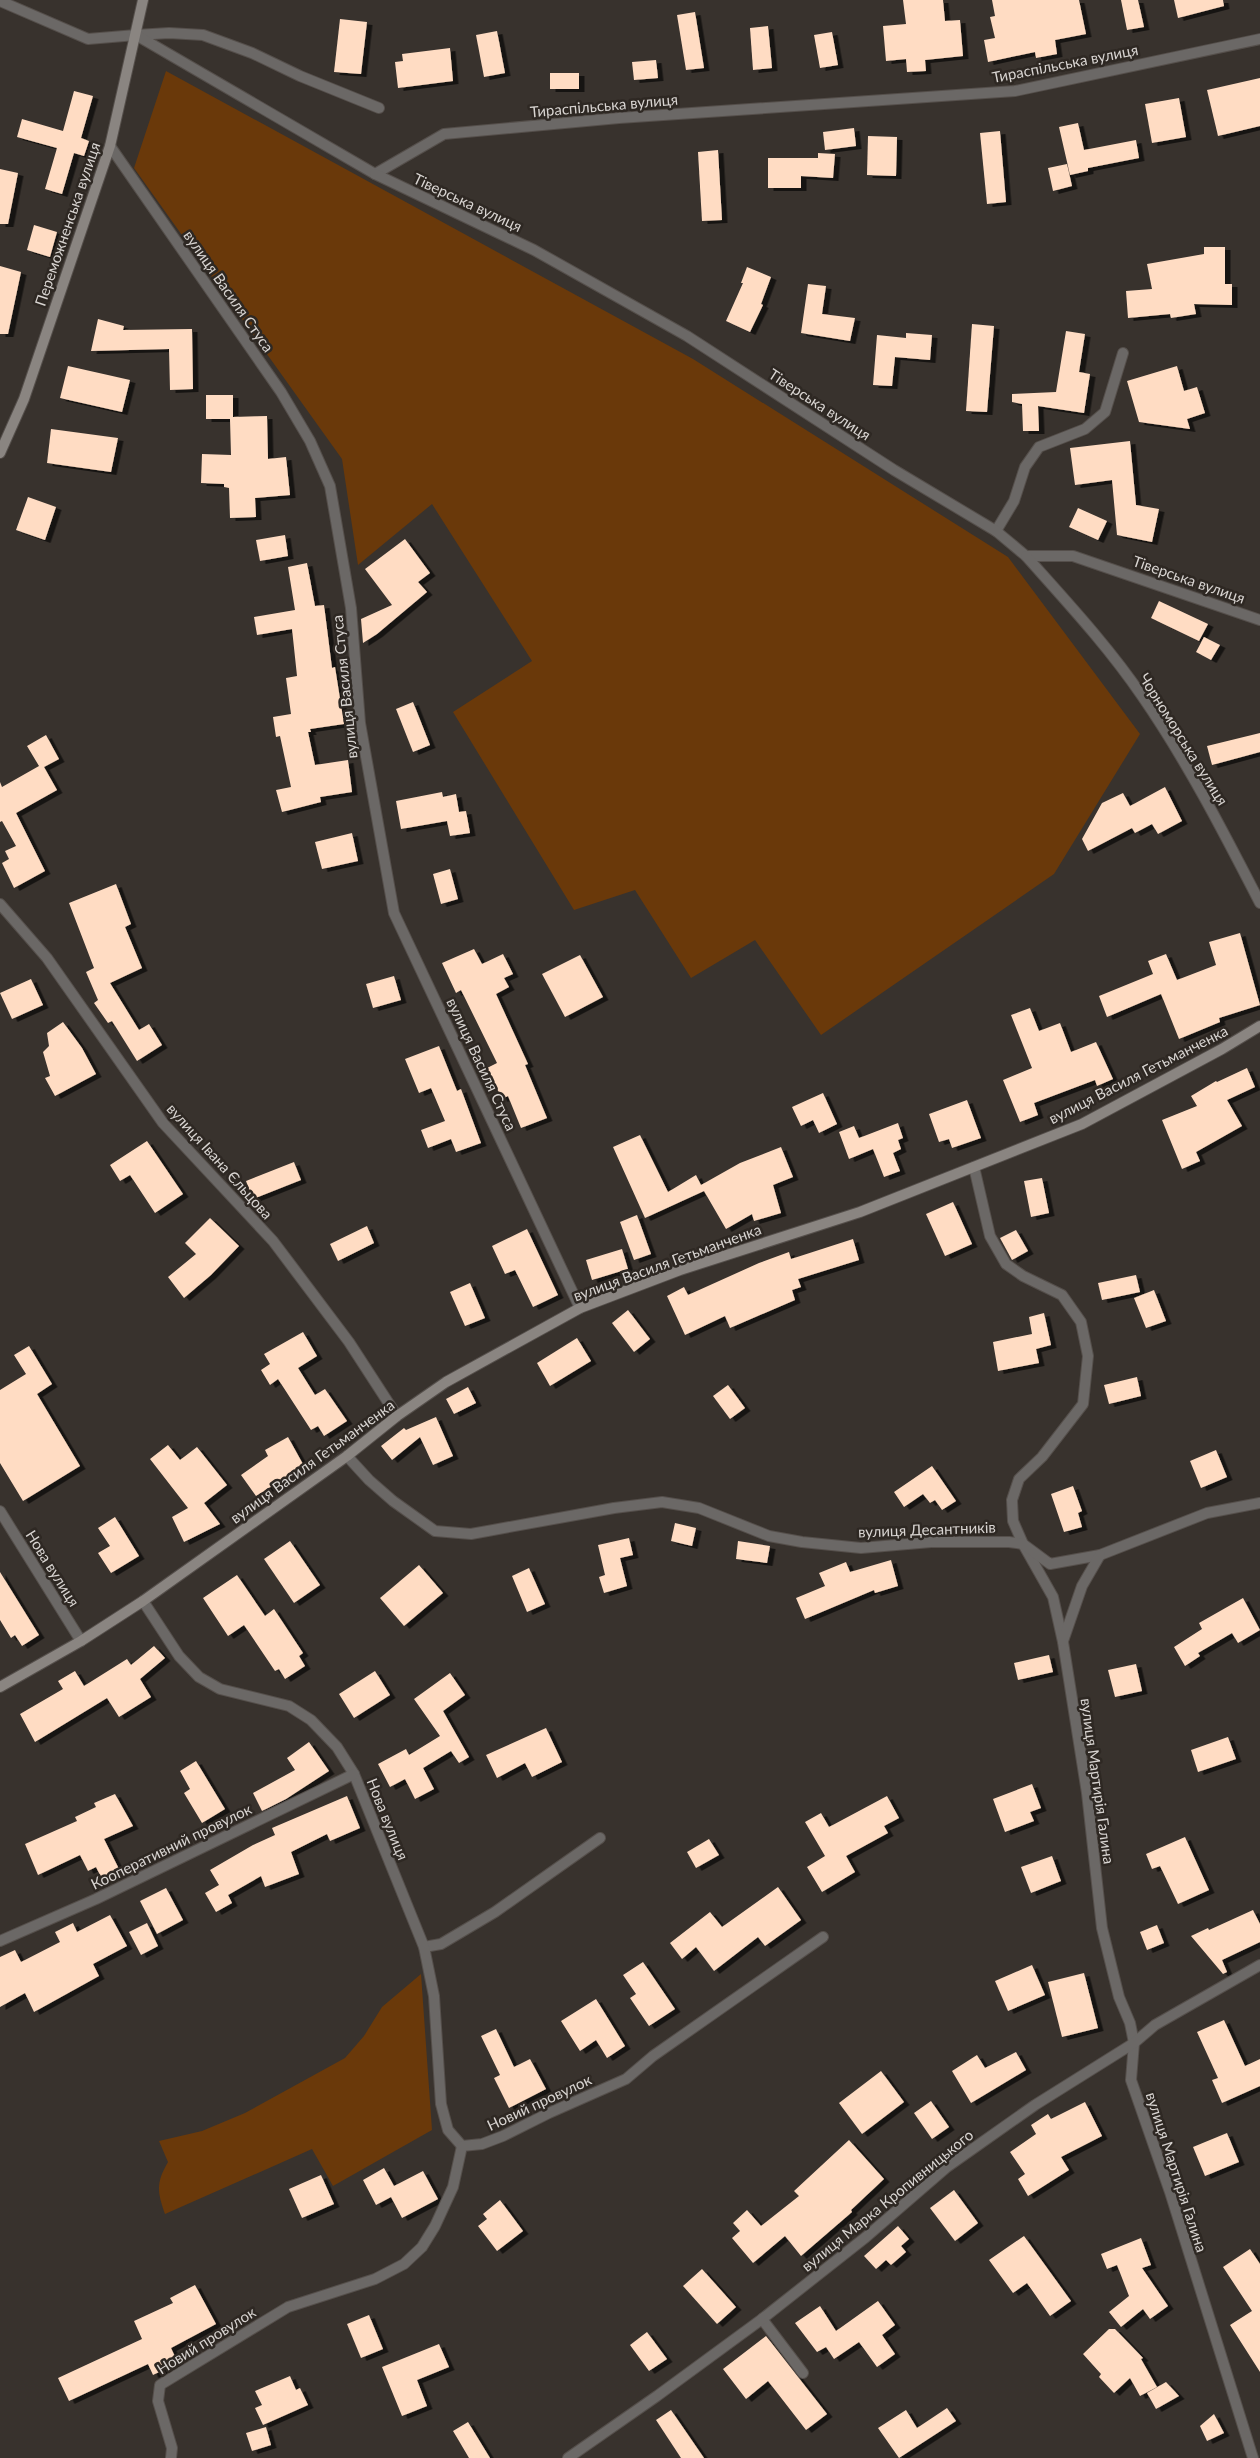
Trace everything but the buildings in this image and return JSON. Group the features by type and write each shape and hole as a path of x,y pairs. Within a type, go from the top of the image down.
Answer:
{"street":[{"name":"Переможненська вулиця","path":"0,452 24,399 110,146 143,0"},
{"path":"0,1 88,39 169,33 203,35 252,53 300,76 379,108"},
{"path":"136,36 375,174"},
{"name":"Тираспільська вулиця","path":"375,174 444,134 628,117 1015,91 1260,39"},
{"name":"вулиця Василя Стуса","path":"110,146 281,392 310,441 330,486 350,608 360,723 394,913 580,1308"},
{"name":"Тіверська вулиця","path":"375,174 534,250 687,336 894,470 996,531 1026,556 1073,556 1260,620"},
{"path":"996,531 1014,500 1025,466 1039,447 1085,429 1106,412 1123,353"},
{"name":"Чорноморська вулиця","path":"1026,556 1085,622 1142,695 1188,770 1260,904"},
{"name":"вулиця Івана Єльцова","path":"0,904 47,958 163,1123 273,1241 349,1342 398,1416"},
{"name":"вулиця Василя Гетьманченка","path":"0,1687 81,1641 143,1601 347,1456 398,1416 446,1382 580,1308 680,1270 860,1212 1082,1124 1222,1049 1260,1026"},
{"name":"вулиця Мартирія Галина","path":"974,1167 990,1236 1006,1264 1062,1295 1081,1322 1088,1356 1083,1404 1042,1457 1019,1480 1012,1500 1013,1521 1022,1544 1053,1597 1063,1642 1087,1793 1102,1928 1119,1997 1130,2023 1134,2043 1131,2080 1170,2192 1253,2458"},
{"name":"вулиця Десантників","path":"347,1456 387,1496 435,1531 471,1534 614,1508 662,1502 699,1508 769,1536 802,1542 861,1548 970,1541 1022,1544"},
{"path":"1022,1544 1050,1564 1100,1555 1207,1513 1260,1503"},
{"name":"Нова вулиця","path":"0,1511 81,1641"},
{"path":"1063,1642 1082,1586 1100,1555"},
{"name":"Нова вулиця","path":"143,1601 179,1656 199,1677 220,1689 289,1706 311,1720 337,1747 354,1774 424,1946 434,1996 441,2104 448,2130 462,2146"},
{"name":"Кооперативний провулок","path":"0,1941 105,1895 354,1774"},
{"path":"424,1946 441,1944 495,1912 600,1838"},
{"name":"Новий провулок","path":"171,2458 172,2448 158,2402 160,2385 288,2307 374,2279 404,2264 422,2247 435,2226 453,2187 462,2146 482,2144 504,2136 549,2112 626,2079 653,2056 823,1937"},
{"name":"вулиця Марка Кропивницького","path":"568,2458 658,2396 762,2318 866,2237 947,2167 1035,2105 1134,2043 1156,2025 1260,1964"},
{"path":"762,2318 803,2373"}],"shaded area":[{"path":"166,71 693,359 1008,557 1140,734 1054,874 821,1035 755,940 691,978 635,890 574,910 453,712 532,661 432,504 358,565 342,459 134,168"},
{"path":"421,1974 432,2130 333,2186 312,2149 165,2214 160,2199 159,2187 161,2176 168,2162 159,2141 202,2131 245,2113 345,2058 364,2036 382,2007"}]}
